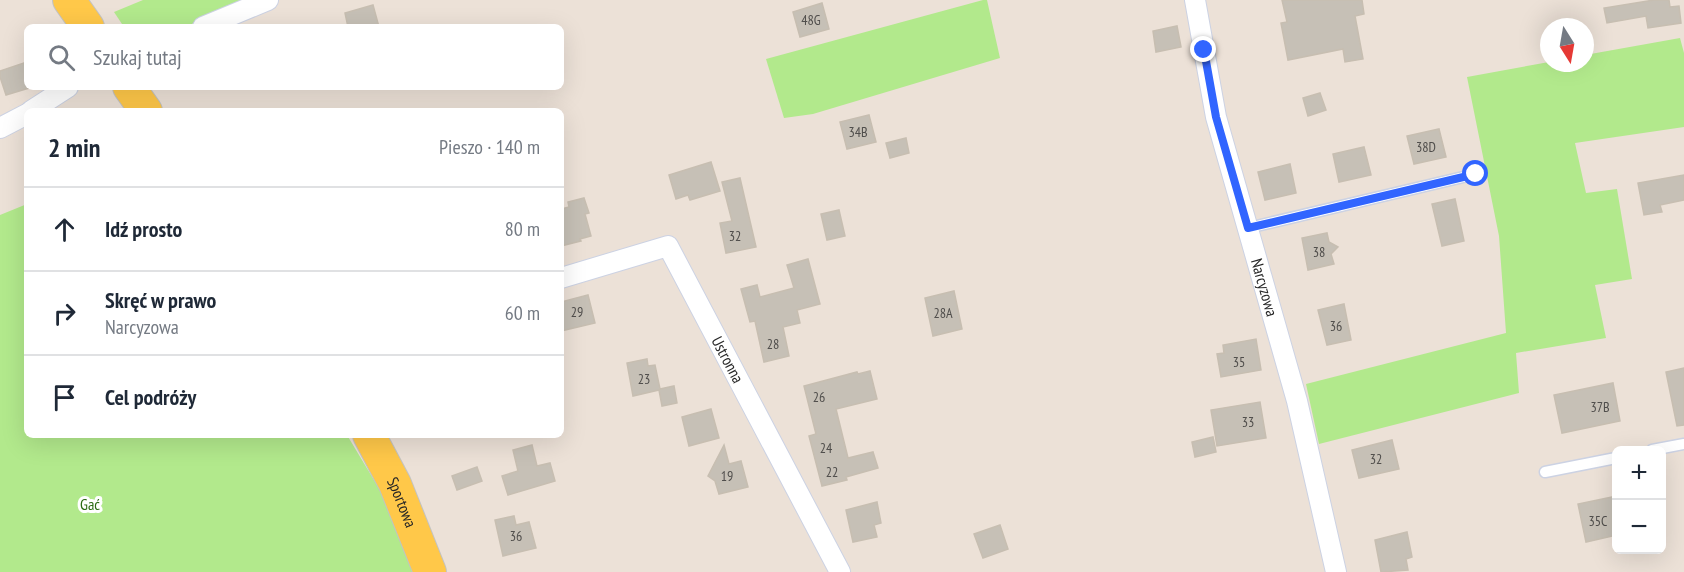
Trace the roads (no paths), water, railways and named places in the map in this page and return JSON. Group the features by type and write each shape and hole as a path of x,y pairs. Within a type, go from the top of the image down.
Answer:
{"main road":[{"path":"69,0 86,24"},
{"path":"131,90 144,108"},
{"name":"Sportowa","path":"371,438 395,484 430,572"}],"street":[{"path":"210,24 267,0"},
{"name":"Narcyzowa","path":"1195,0 1216,117 1297,401 1336,572"},
{"path":"36,108 63,90"},
{"path":"0,128 24,116"},
{"name":"Ustronna","path":"564,277 668,246 840,572"}],"lane":[{"path":"1248,228 1476,174"},
{"path":"1666,447 1684,444"},
{"path":"1545,472 1612,459"}],"park label":[{"name":"Gać","path":"90,504"}]}
